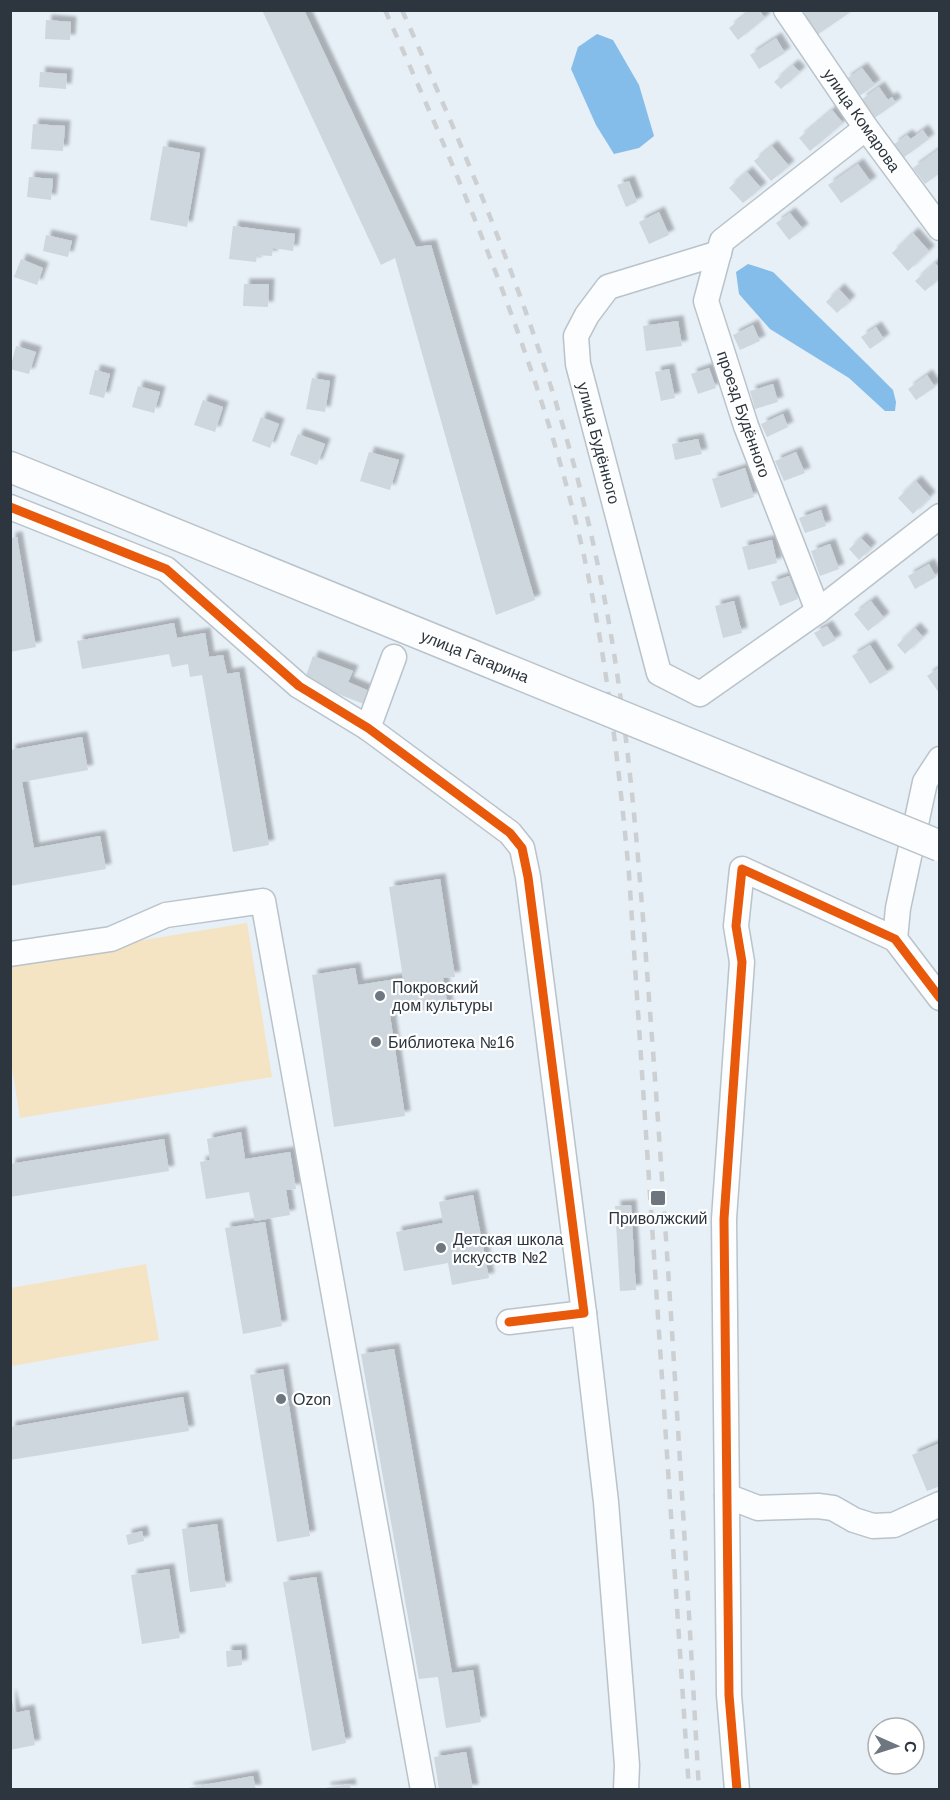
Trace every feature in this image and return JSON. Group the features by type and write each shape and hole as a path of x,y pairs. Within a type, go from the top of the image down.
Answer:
{"main road":[{"name":"улица Гагарина","path":"10,467 939,846"}],"street":[{"name":"улица Комарова","path":"786,10 866,128 939,228"},
{"name":"проезд Будённого","path":"818,611 746,426 706,301 722,241 866,128"},
{"name":"улица Будённого","path":"718,253 608,287 587,315 576,336 578,364 659,673 700,694 818,611"},
{"path":"10,507 166,569 299,686 369,728 510,832 522,848 528,877 606,1502 627,1765 626,1790"},
{"path":"818,611 939,516"},
{"path":"369,728 394,657"},
{"path":"895,939 898,908 925,782 939,759"},
{"path":"737,1790 729,1695 724,1219 742,962 736,926 742,868 895,939 939,998"},
{"path":"10,954 111,939 166,915 263,901 423,1790"},
{"path":"509,1322 584,1313"},
{"path":"727,1496 758,1508 818,1506 833,1508 854,1520 873,1526 894,1525 939,1504"}],"shaded area":[{"path":"247,923 272,1077 20,1118 11,1061 10,962"},
{"path":"146,1264 159,1340 12,1366 11,1288"}],"water":[{"path":"597,34 613,40 639,85 654,136 639,148 614,154 596,125 571,69 578,47"},
{"path":"748,264 773,272 893,390 896,402 895,411 885,411 849,378 770,329 739,294 736,272"}],"building":[{"path":"262,10 304,10 416,247 431,245 535,600 496,615 395,258 381,265"},
{"path":"751,10 759,10 765,18 738,40 729,28"},
{"path":"808,10 822,10 823,13 827,10 848,10 849,13 814,37 800,16"},
{"path":"46,20 71,22 70,40 45,39"},
{"path":"776,38 785,53 759,69 750,55"},
{"path":"793,65 800,72 781,89 774,82"},
{"path":"862,68 875,85 858,97 845,80"},
{"path":"40,72 67,74 66,89 39,87"},
{"path":"879,87 888,100 892,97 896,103 873,119 861,100"},
{"path":"832,110 843,123 810,151 799,138"},
{"path":"33,124 65,126 63,151 31,149"},
{"path":"923,130 929,139 903,158 893,145 907,135 911,139"},
{"path":"163,146 200,153 187,227 150,220"},
{"path":"772,146 789,166 771,181 754,161"},
{"path":"938,150 940,173 925,184 913,168"},
{"path":"858,164 871,182 841,203 828,185"},
{"path":"747,172 761,188 743,203 729,188"},
{"path":"29,177 53,179 51,200 27,197"},
{"path":"629,181 637,202 626,207 617,185"},
{"path":"659,212 669,235 649,244 639,222"},
{"path":"790,213 803,229 789,240 776,223"},
{"path":"233,226 295,234 293,251 273,248 272,256 257,255 256,262 229,259"},
{"path":"913,233 929,251 908,271 892,253"},
{"path":"46,235 72,241 68,257 43,251"},
{"path":"21,259 43,268 37,285 14,277"},
{"path":"935,263 940,268 940,278 925,291 915,281"},
{"path":"244,284 269,284 268,307 243,306"},
{"path":"839,289 850,301 837,313 826,302"},
{"path":"678,321 682,346 646,351 643,326"},
{"path":"753,325 760,341 740,350 733,335"},
{"path":"876,327 884,339 870,349 861,337"},
{"path":"16,346 36,352 29,374 10,369"},
{"path":"709,368 716,388 698,394 691,374"},
{"path":"669,369 675,398 661,401 655,372"},
{"path":"95,370 110,374 104,398 89,394"},
{"path":"927,375 935,387 916,400 908,389"},
{"path":"312,378 330,381 325,412 306,409"},
{"path":"773,384 778,402 755,409 750,391"},
{"path":"138,386 160,392 154,413 132,407"},
{"path":"203,400 223,407 215,432 194,425"},
{"path":"783,414 788,427 767,437 761,424"},
{"path":"261,417 279,424 270,448 252,441"},
{"path":"298,434 325,444 317,465 290,455"},
{"path":"698,439 702,454 675,460 672,444"},
{"path":"369,452 399,460 390,490 360,481"},
{"path":"796,452 805,473 784,481 775,461"},
{"path":"745,468 754,497 721,508 712,479"},
{"path":"916,481 930,497 913,514 898,498"},
{"path":"821,510 826,526 805,533 799,518"},
{"path":"17,537 36,647 10,652 10,538"},
{"path":"861,538 871,548 859,560 849,549"},
{"path":"772,540 777,563 748,570 742,547"},
{"path":"830,544 839,569 820,576 811,551"},
{"path":"929,564 936,577 915,589 908,576"},
{"path":"789,576 798,599 780,606 771,582"},
{"path":"734,601 742,633 723,638 715,606"},
{"path":"871,601 884,618 868,631 854,614"},
{"path":"174,623 177,638 205,633 209,657 223,655 227,674 239,672 269,845 233,852 202,675 190,677 188,664 172,667 169,654 82,669 77,641"},
{"path":"827,626 836,640 823,647 814,633"},
{"path":"915,628 923,637 905,654 897,645"},
{"path":"870,645 888,673 870,684 852,656"},
{"path":"313,656 353,671 348,682 369,691 364,704 304,681"},
{"path":"940,667 940,694 927,676"},
{"path":"82,737 88,770 22,782 34,848 100,836 106,869 10,886 10,750"},
{"name":"Покровский дом культуры","path":"440,879 455,977 443,978 448,1007 390,1015 405,1116 334,1127 312,975 355,968 358,985 403,978 389,887"},
{"path":"241,1132 245,1159 290,1152 296,1189 286,1190 290,1215 255,1221 249,1192 206,1199 200,1162 210,1160 207,1139"},
{"path":"164,1139 169,1171 10,1197 10,1164"},
{"name":"Детская школа искусств №2","path":"473,1195 489,1278 452,1285 448,1263 404,1271 396,1232 443,1223 439,1202"},
{"path":"631,1205 636,1290 620,1291 615,1206"},
{"path":"265,1222 282,1326 243,1334 225,1228"},
{"path":"394,1349 452,1673 473,1670 481,1722 446,1728 438,1677 419,1679 361,1354"},
{"path":"283,1369 310,1536 277,1542 250,1375"},
{"path":"183,1397 189,1431 10,1460 10,1427"},
{"path":"940,1443 940,1486 927,1491 912,1455"},
{"path":"217,1524 226,1587 190,1592 182,1529"},
{"path":"142,1531 144,1541 128,1545 126,1535"},
{"path":"169,1569 180,1638 142,1644 131,1575"},
{"path":"316,1577 346,1743 312,1751 283,1582"},
{"path":"241,1650 242,1665 227,1667 226,1651"},
{"path":"10,1693 15,1713 29,1710 35,1745 10,1750"},
{"path":"466,1752 473,1790 439,1790 434,1757"},
{"path":"253,1776 256,1790 188,1790 188,1788"},
{"path":"350,1784 351,1790 325,1790 325,1788"}],"railway":[{"path":"385,10 498,278 546,416 584,556 606,675 629,874 689,1790"},
{"path":"402,10 487,209 537,344 578,482 607,614 626,738 644,925 672,1328 699,1790"}],"cycle path":[{"path":"10,507 166,569 299,686 368,728 510,833 522,848 528,877 584,1313 509,1322"},
{"path":"737,1790 729,1695 724,1219 742,962 736,926 742,869 895,939 940,998"}],"place":[{"name":"Покровский дом культуры","path":"380,996"},
{"name":"Библиотека №16","path":"376,1042"},
{"name":"Приволжский","path":"658,1198"},
{"name":"Детская школа искусств №2","path":"441,1248"},
{"name":"Ozon","path":"281,1399"}]}
